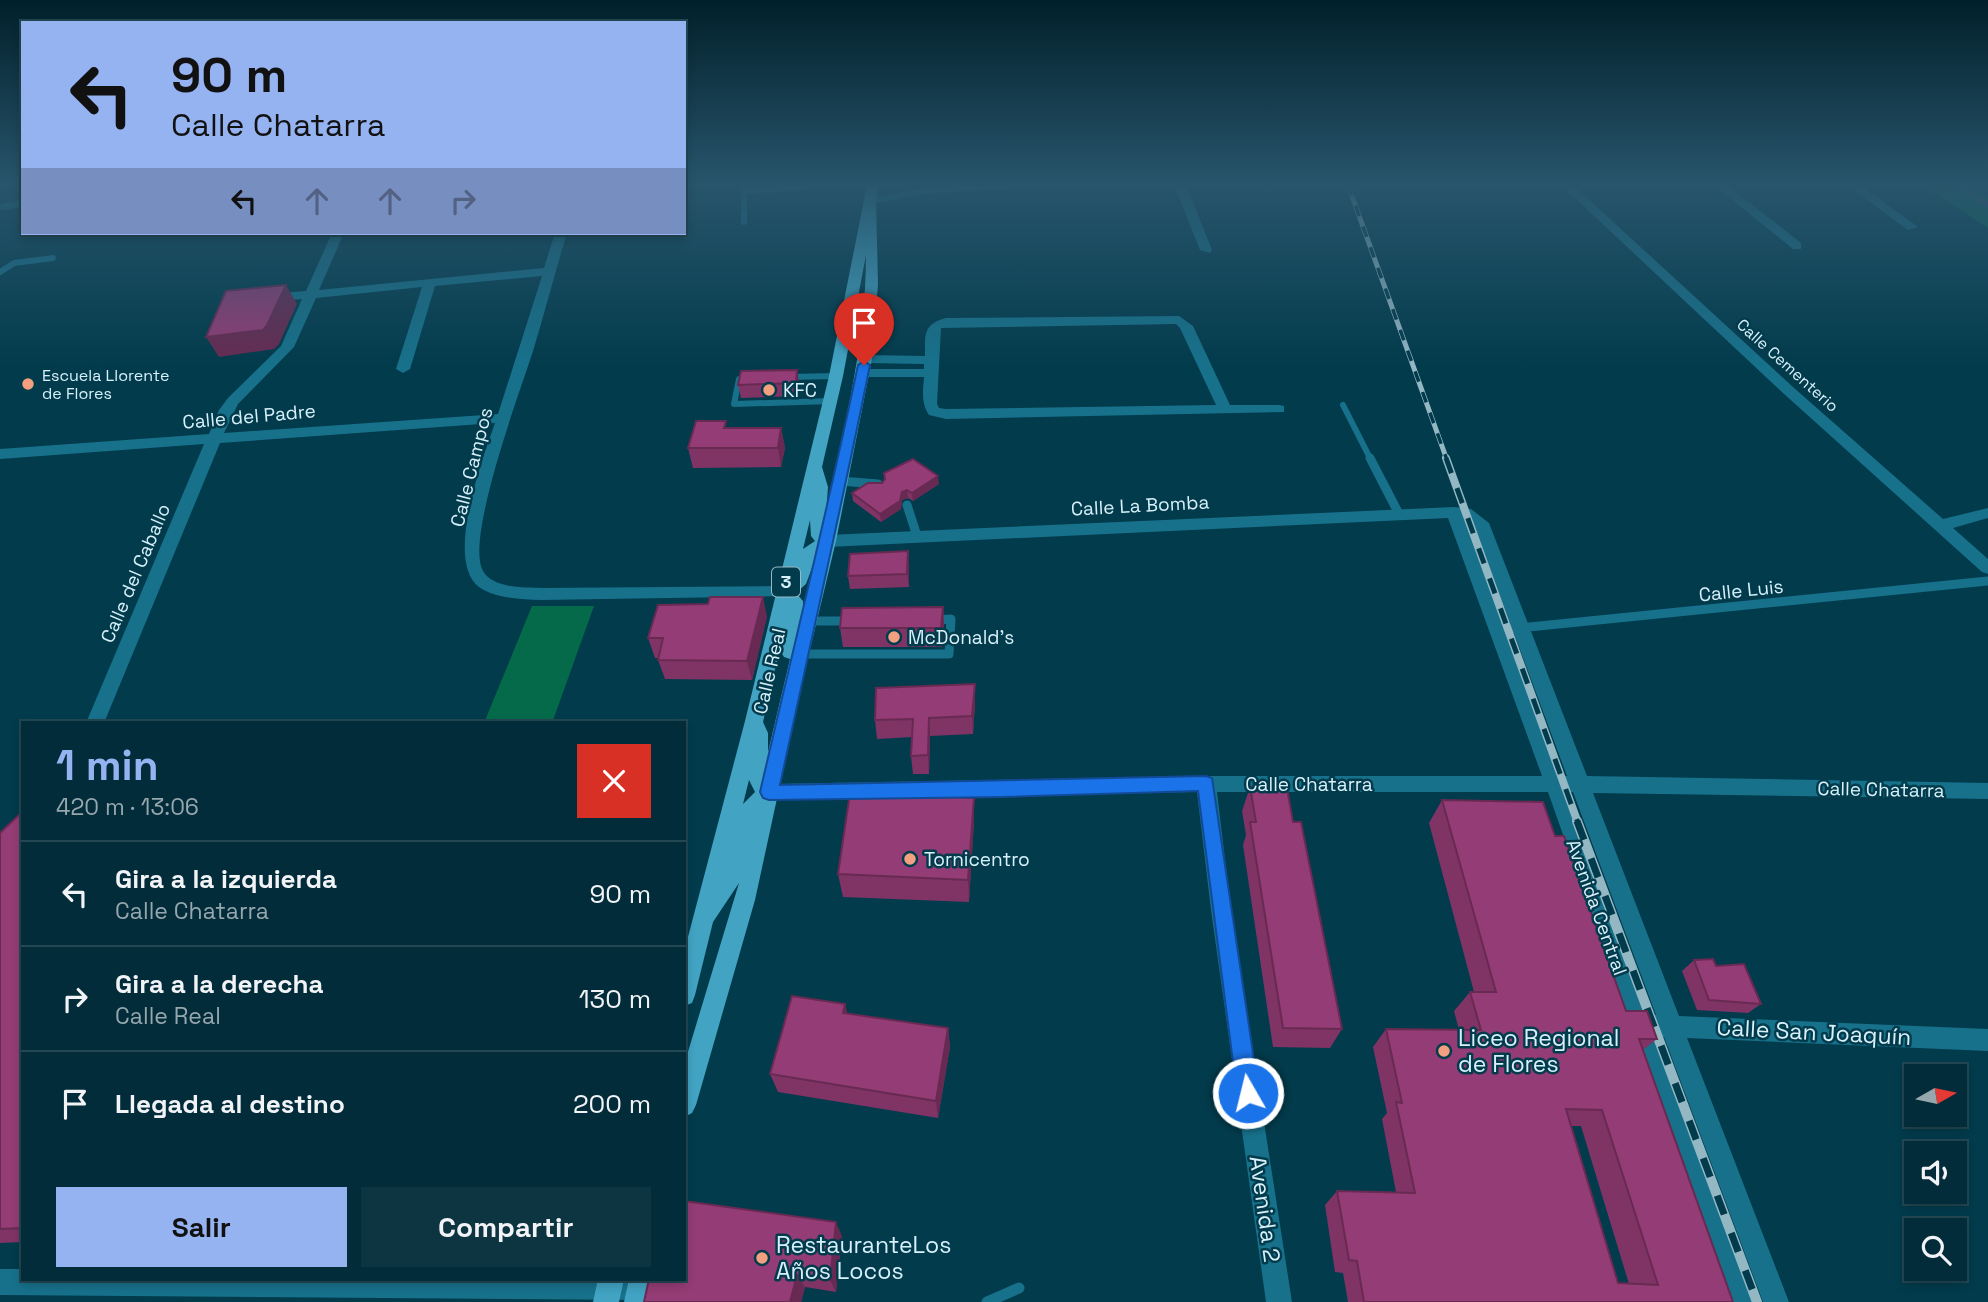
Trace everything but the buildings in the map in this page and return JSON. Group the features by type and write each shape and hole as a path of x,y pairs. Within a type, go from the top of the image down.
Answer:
{"main road":[{"name":"Calle Real","path":"686,981 689,960 702,925 754,721 831,401 862,246"},
{"name":"Calle Real","path":"686,1098 746,900 799,654 828,541 864,366 872,284 872,246"},
{"path":"815,466 820,477 821,500 817,529 819,536 828,541"},
{"path":"793,683 789,657 795,601 783,592 798,584 810,551 828,541"},
{"path":"702,925 732,875 751,807 769,792 759,785 757,776 761,751 754,721"}],"street":[{"name":"Calle del Caballo","path":"96,721 234,398 276,361 287,347 333,246"},
{"name":"Calle Campos","path":"557,246 502,418 471,546 474,568 486,583 503,590 541,594 783,592"},
{"path":"1204,246 1206,250"},
{"name":"Calle Cementerio","path":"1632,246 1787,390 1988,568"},
{"path":"254,301 550,271"},
{"path":"403,369 430,282"},
{"path":"1225,410 1186,326 1179,320 946,322 936,325 932,330 930,404 934,412 947,414 1225,410 1279,409"},
{"path":"864,366 931,367"},
{"name":"Calle del Padre","path":"0,454 502,418"},
{"name":"Calle La Bomba","path":"828,541 1454,512"},
{"name":"Avenida Central","path":"1740,1302 1564,817 1566,785 1520,628 1480,523 1465,513 1454,512 1498,630 1566,785 1672,1026 1776,1302"},
{"path":"1941,525 1988,513"},
{"name":"Calle Chatarra","path":"769,792 1002,790 1206,783 1988,791"},
{"name":"Avenida 2","path":"1206,783 1279,1302"},
{"name":"Calle San Joaquín","path":"1640,1025 1988,1040"},
{"path":"0,1282 639,1289"}],"lane":[{"path":"0,272 14,263 53,258"},
{"path":"781,378 836,376"},
{"path":"767,378 739,379 734,404 831,401"},
{"path":"1343,405 1399,514"},
{"path":"840,481 879,485"},
{"path":"907,505 917,536"},
{"name":"Calle Luis","path":"1498,630 1988,581"},
{"path":"799,654 949,654 951,619 925,620"},
{"path":"807,621 859,621"},
{"path":"986,1302 1019,1288"}],"green space":[{"path":"532,606 594,606 553,721 485,721"}],"railway":[{"path":"1370,246 1447,460"},
{"path":"1446,458 1578,823"},
{"path":"1577,821 1757,1302"}],"place":[{"name":"Escuela Llorente de Flores","path":"28,384"},
{"name":"KFC","path":"769,390"},
{"name":"McDonald's","path":"894,637"},
{"name":"Tornicentro","path":"910,859"},
{"name":"Liceo Regional de Flores","path":"1444,1051"},
{"name":"RestauranteLos Años Locos","path":"762,1258"}],"route":[{"path":"864,365 828,541 803,638 769,792 1002,790 1206,783 1248,1093"}]}
